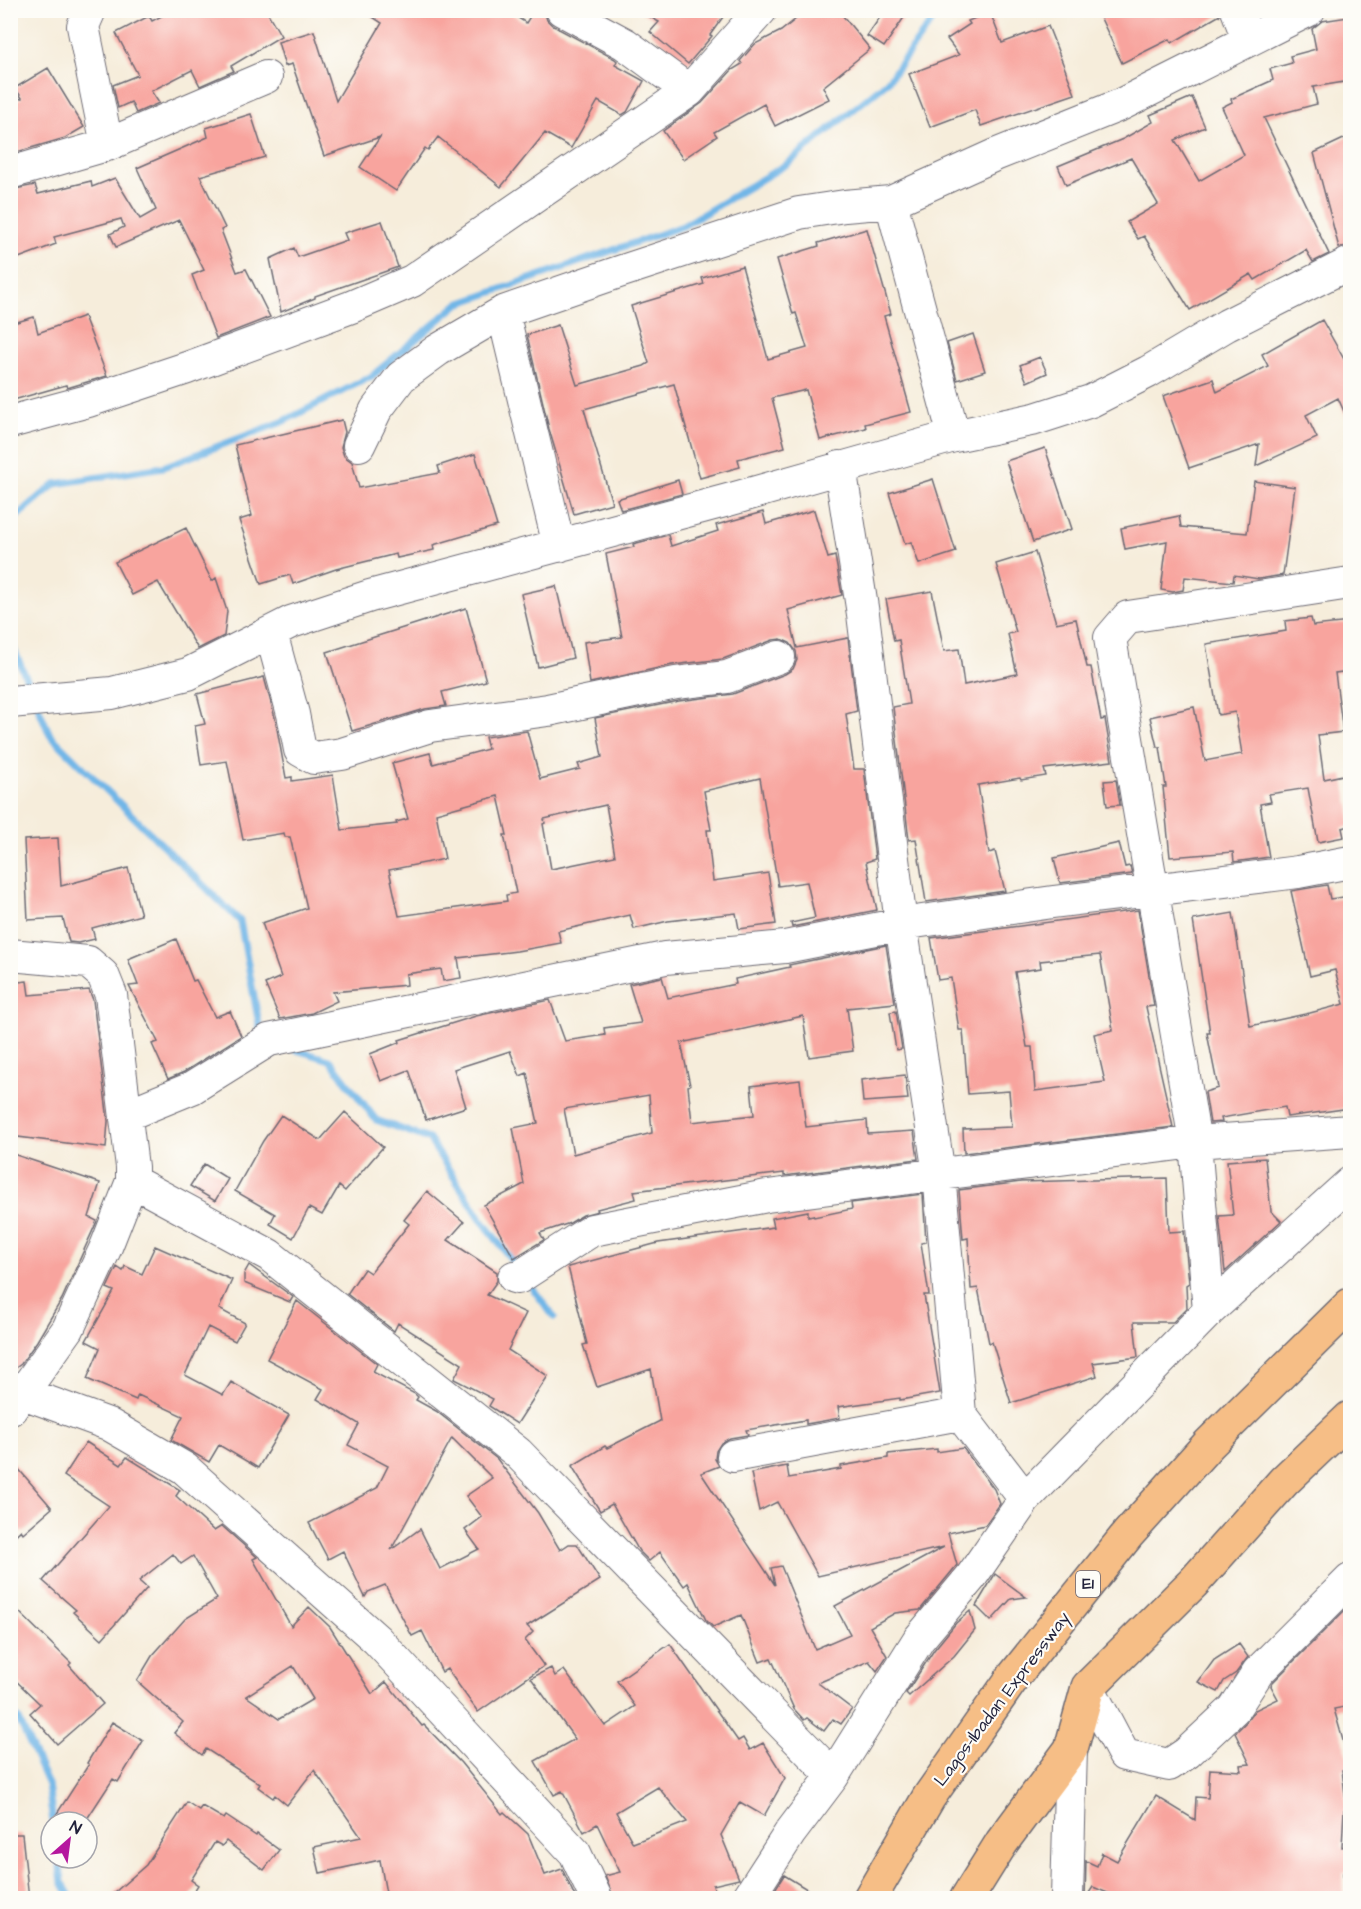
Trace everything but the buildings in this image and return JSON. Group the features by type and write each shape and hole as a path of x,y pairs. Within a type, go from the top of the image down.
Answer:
{"highway":[{"name":"Lagos-Ibadan Expressway","path":"870,1899 929,1797 1014,1676 1128,1534 1209,1444 1350,1305"},
{"path":"967,1899 1002,1842 1071,1749 1088,1687 1193,1583 1284,1481 1350,1418"}],"street":[{"path":"90,10 83,26 107,145"},
{"path":"562,10 625,44 689,91"},
{"path":"10,422 88,401 187,368 351,307 412,281 689,91 761,10"},
{"path":"1237,10 1248,39"},
{"path":"359,445 376,410 401,377 438,350 503,312 799,213 891,202 995,155 1120,105 1309,10"},
{"path":"10,173 107,145 266,77"},
{"path":"891,202 954,436"},
{"path":"10,702 112,693 188,674 291,622 370,596 728,500 954,436 1035,419 1091,401 1148,372 1227,325 1350,263"},
{"path":"503,312 559,546"},
{"path":"840,467 863,614 901,924 939,1174 960,1414 1025,1499"},
{"path":"1209,1311 1195,1142 1110,638 1128,617 1350,584"},
{"path":"271,633 293,714 300,750 315,758 342,754 430,726 548,710 676,683 727,677 778,657"},
{"path":"126,1115 192,1088 269,1040 665,958 785,947 901,924 1298,872 1350,862"},
{"path":"10,955 88,962 103,975 111,995 132,1181 106,1247 68,1329 17,1402 108,1424 184,1468 377,1640 575,1853 596,1899"},
{"path":"514,1277 518,1278 592,1230 767,1196 1195,1142 1350,1131"},
{"path":"132,1181 269,1255 518,1453 833,1776"},
{"path":"748,1899 789,1833 833,1776 919,1639 971,1577 1025,1499 1209,1311 1350,1183"},
{"path":"733,1456 960,1414"},
{"path":"1088,1687 1124,1755 1169,1765 1187,1753 1234,1709 1258,1672 1350,1580"},
{"path":"1067,1899 1071,1749"}],"waterway":[{"path":"10,522 55,484 163,467 282,422 372,376 458,304 683,226 787,164 887,82 940,10"},
{"path":"10,641 32,691"},
{"path":"38,707 50,735 240,921 261,1035"},
{"path":"290,1048 330,1060 376,1120 429,1139 481,1219 518,1269"},
{"path":"527,1281 554,1317"},
{"path":"10,1712 19,1720 48,1785 51,1810"},
{"path":"60,1870 62,1882 71,1898"}]}
